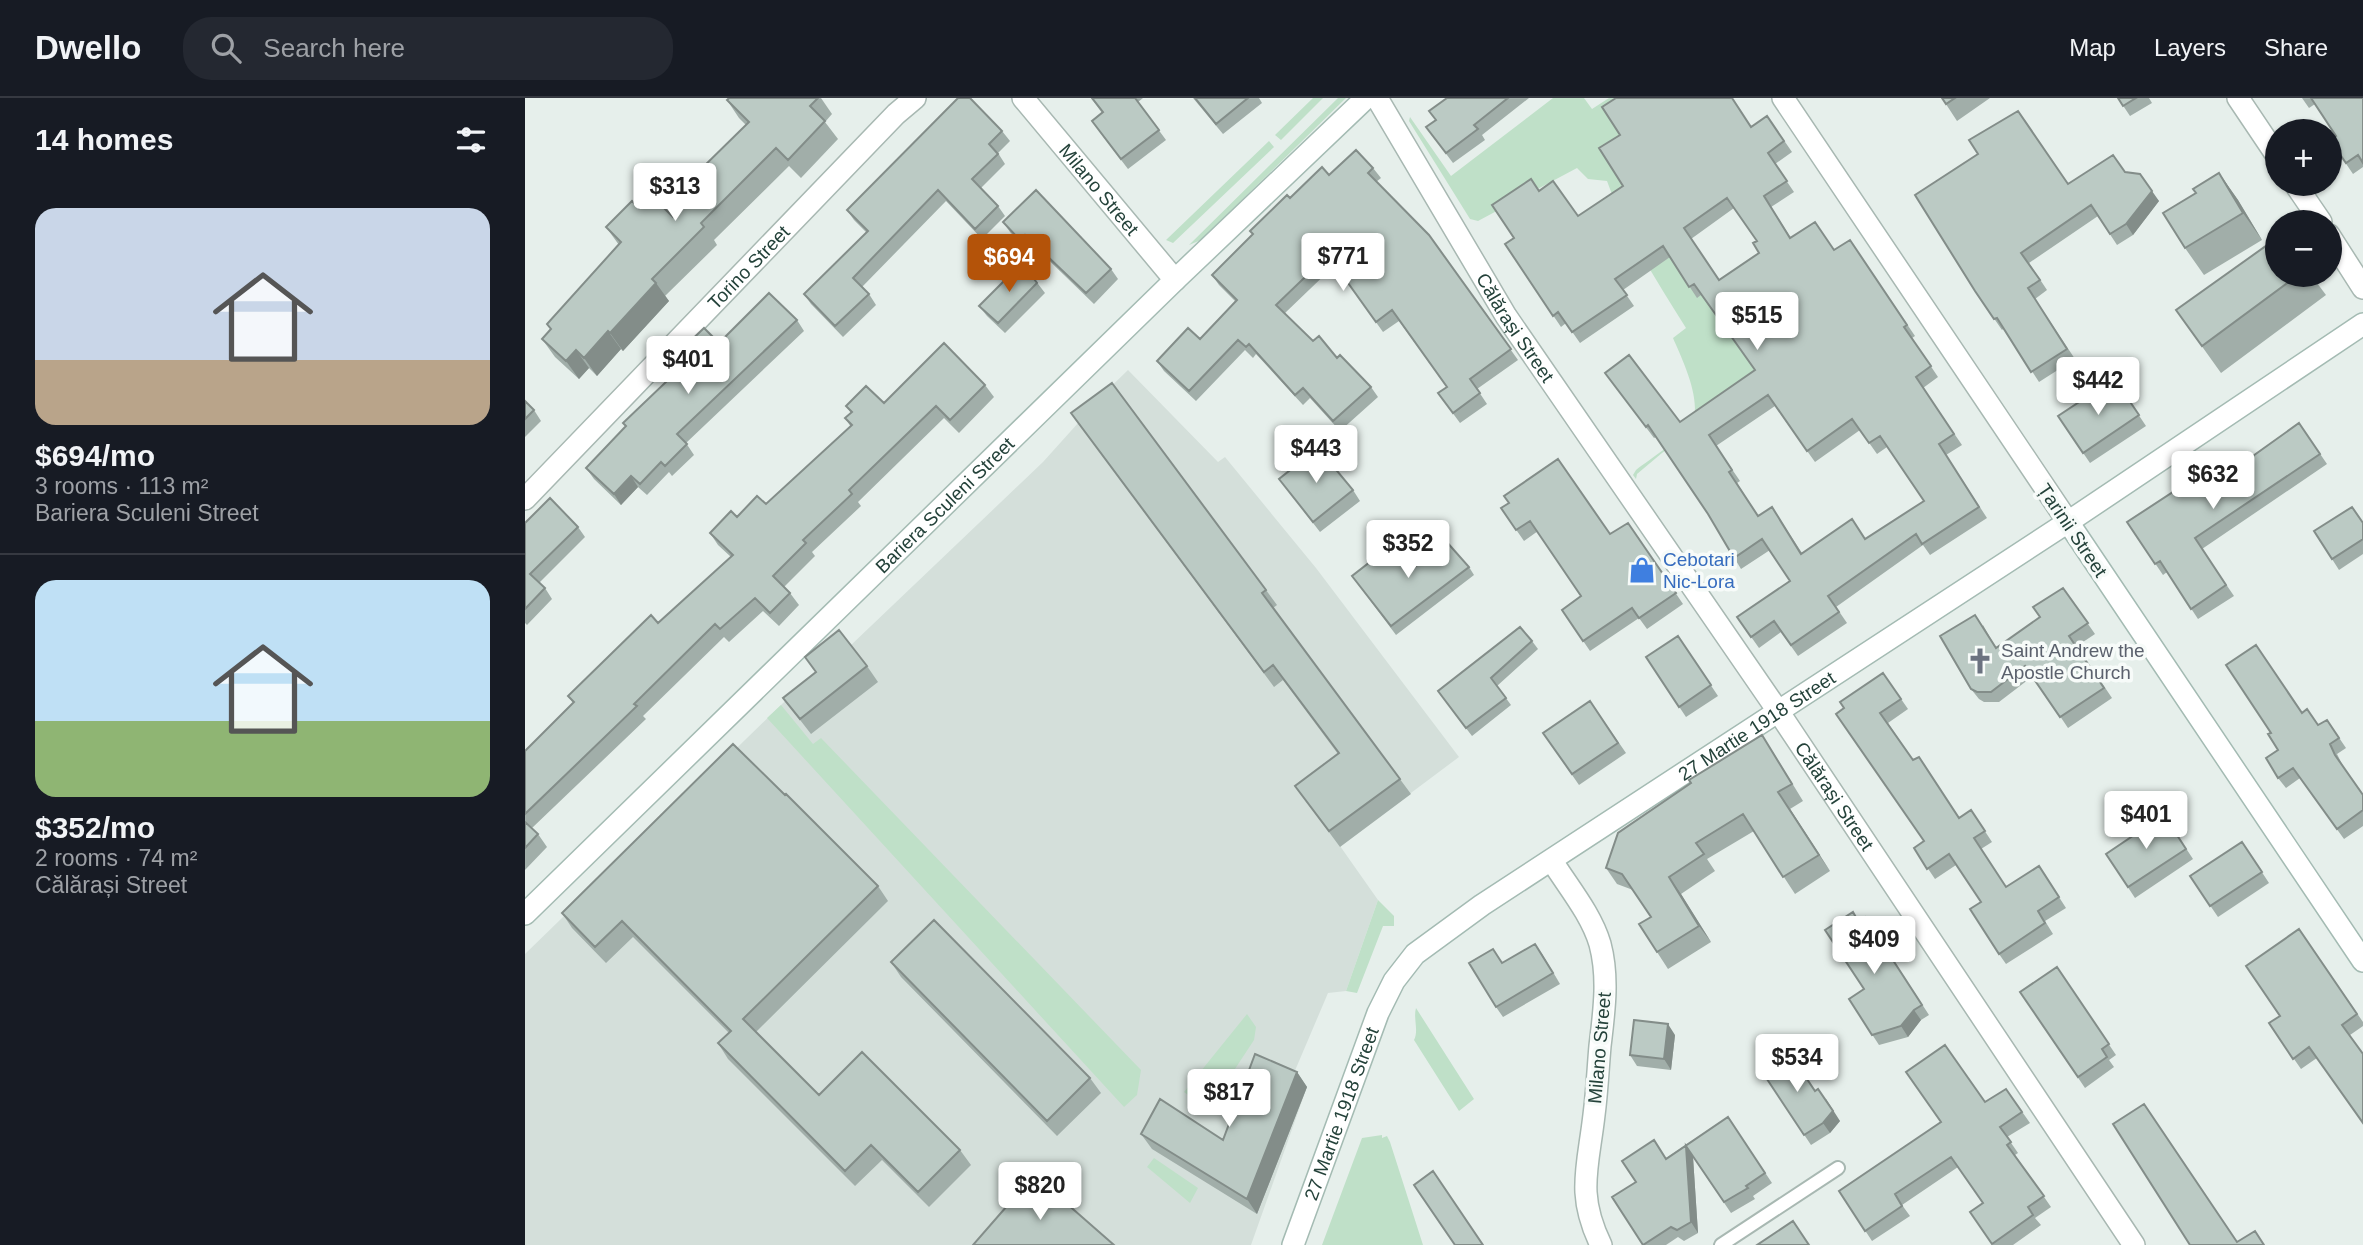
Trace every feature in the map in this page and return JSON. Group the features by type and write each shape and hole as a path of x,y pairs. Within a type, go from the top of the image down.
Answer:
{"street":[{"name":"Torino Street","path":"525,499 896,114 915,98"},
{"name":"Milano Street","path":"1023,98 1175,280"},
{"name":"Bariera Sculeni Street","path":"525,914 1175,280 1366,98"},
{"name":"Călărași Street","path":"1377,98 1506,316 1778,711 2134,1245"},
{"name":"Țarinii Street","path":"1783,98 2363,961"},
{"path":"2238,98 2265,138"},
{"path":"2342,255 2363,288"},
{"name":"27 Martie 1918 Street","path":"1293,1245 1363,1051 1394,981 1415,954 1482,905 2069,522 2363,324"},
{"name":"Milano Street","path":"1552,861 1588,916 1599,943 1604,966 1605,998 1594,1115 1584,1184 1591,1224 1601,1245"}],"lane":[{"path":"1721,1245 1838,1168"}],"shaded area":[{"path":"1128,370 1218,462 1225,457 1316,568 1459,757 1340,846 1378,900 1346,991 1328,993 1291,1080 1307,1087 1251,1245 525,1245 525,954 781,705 816,672 850,646 1043,462 1089,408"}],"green space":[{"path":"1313,98 1323,98 1281,140 1275,135"},
{"path":"1338,98 1346,98 1201,240 1189,245"},
{"path":"1553,98 1584,98 1592,109 1609,98 1633,98 1630,144 1697,297 1714,287 1758,375 1740,397 1662,453 1637,474 1636,479 1633,475 1636,470 1689,428 1694,419 1694,396 1687,370 1673,338 1686,328 1632,238 1607,181 1588,179 1577,168 1478,221 1470,219 1409,121 1410,117 1451,176"},
{"path":"1269,141 1274,147 1173,243 1166,240"},
{"path":"781,705 813,744 821,738 1141,1070 1137,1095 1124,1107 767,718"},
{"path":"1378,900 1394,916 1394,926 1383,926 1357,993 1346,991"},
{"path":"1416,1008 1474,1099 1459,1111 1414,1040"},
{"path":"1247,1014 1256,1027 1254,1040 1208,1110 1184,1092"},
{"path":"1382,1135 1382,1138 1387,1136 1390,1142 1423,1245 1322,1245 1362,1138"},
{"path":"1154,1158 1198,1188 1190,1203 1147,1167"}],"building":[{"path":"818,98 810,106 825,121 788,160 776,148 701,223 704,227 652,279 656,283 610,333 608,331 584,358 576,350 566,361 542,339 551,329 547,324 621,242 606,227 632,201 639,208 652,196 673,217 707,183 697,173 749,122 727,100"},
{"path":"958,98 970,98 1002,131 989,144 998,154 972,179 998,206 975,229 938,190 853,278 869,294 835,326 804,294 868,231 847,210"},
{"path":"1092,98 1135,98 1159,130 1121,159 1092,121 1103,112"},
{"path":"1195,98 1248,98 1216,124"},
{"path":"1447,98 1508,98 1474,125 1478,129 1446,153 1426,127 1436,120 1429,111"},
{"path":"1616,98 1732,98 1751,127 1767,116 1784,141 1768,153 1787,181 1764,196 1790,238 1815,222 1834,250 1850,240 1931,366 1916,377 1954,434 1939,444 1979,507 1922,544 1916,534 1828,596 1839,612 1791,645 1774,621 1751,637 1737,617 1790,581 1762,539 1734,558 1648,425 1646,427 1605,373 1629,355 1680,422 1755,370 1694,284 1689,287 1663,246 1615,279 1627,295 1572,332 1558,312 1553,316 1505,244 1514,238 1492,205 1531,179 1539,191 1553,181 1578,216 1623,186 1599,148 1620,135 1602,107","holes":["1727,198 1757,241 1753,243 1759,253 1719,280 1684,228","1768,395 1807,451 1852,419 1869,443 1880,436 1924,501 1865,539 1852,519 1801,554 1772,507 1758,516 1709,435"]},
{"path":"1942,98 1955,98 1946,104"},
{"path":"2118,98 2136,98 2123,106"},
{"path":"2311,98 2363,98 2363,163 2358,155 2346,163 2342,157 2342,119 2325,119"},
{"path":"2018,111 2068,184 2113,155 2125,172 2140,174 2152,191 2126,224 2110,234 2091,205 2021,253 2040,280 2028,288 2067,349 2031,372 1997,318 1994,319 1975,291 1915,195 1978,154 1969,140"},
{"path":"1356,150 1373,168 1368,173 1429,235 1511,349 1470,379 1480,393 1453,413 1438,393 1447,387 1392,310 1376,322 1328,255 1276,305 1313,341 1319,336 1337,358 1340,355 1371,387 1333,421 1303,388 1295,395 1249,344 1246,347 1238,340 1189,391 1157,361 1188,328 1200,339 1237,300 1212,275 1253,234 1250,231 1287,195 1290,198 1322,167 1329,175"},
{"path":"2219,173 2243,213 2185,248 2163,213 2196,193 2193,189"},
{"path":"1036,190 1111,269 1086,293 1025,235 1020,240 1003,222"},
{"path":"2265,247 2265,287 2282,287 2202,346 2176,310"},
{"path":"1022,263 1037,283 998,323 979,306"},
{"path":"769,293 797,320 677,434 687,444 665,466 661,462 640,484 631,476 614,494 586,468 626,426 623,423 689,360 680,351 704,328 719,343"},
{"path":"944,343 985,385 950,420 936,406 849,490 852,494 803,540 806,543 773,576 790,593 770,613 755,598 720,629 715,624 634,704 637,706 525,814 525,751 574,702 568,696 651,615 658,623 733,555 710,533 731,511 737,517 757,496 766,504 852,425 845,418 852,412 846,406 866,386 884,403"},
{"path":"1112,383 1266,590 1262,593 1400,779 1329,831 1295,786 1339,753 1273,665 1264,672 1071,413"},
{"path":"2118,384 2139,415 2083,453 2058,416 2096,391 2099,396"},
{"path":"525,401 534,410 525,419"},
{"path":"2299,423 2320,454 2195,538 2226,585 2191,609 2160,561 2155,564 2127,522 2228,456 2236,468"},
{"path":"1318,448 1353,490 1313,522 1279,479"},
{"path":"1558,459 1610,534 1628,523 1676,593 1639,618 1632,608 1583,641 1562,610 1581,596 1530,521 1516,530 1501,508 1509,503 1504,496"},
{"path":"550,498 578,527 530,574 545,588 525,609 525,523"},
{"path":"2352,507 2363,523 2363,539 2332,559 2314,531"},
{"path":"1445,540 1469,567 1391,626 1352,576 1388,548 1408,573"},
{"path":"2063,588 2088,623 2069,636 2104,688 2060,717 2025,666 1991,692 1971,689 1940,636 1975,615 1996,648 2040,617 2033,607"},
{"path":"1520,627 1532,641 1491,678 1506,698 1466,728 1438,691"},
{"path":"839,630 867,666 800,719 783,698 816,672 805,657"},
{"path":"1678,636 1711,685 1679,707 1646,657"},
{"path":"2256,645 2302,713 2307,709 2318,725 2327,720 2339,738 2330,744 2363,795 2363,810 2337,829 2293,768 2278,778 2266,758 2278,750 2268,734 2271,733 2226,665"},
{"path":"1883,673 1901,699 1880,713 1913,760 1919,757 1959,818 1971,810 1985,831 1974,838 2006,887 2039,866 2059,897 2038,911 2045,923 1999,954 1970,909 1981,902 1949,854 1927,869 1914,848 1924,841 1836,714 1844,708 1840,702"},
{"path":"1590,701 1618,743 1572,774 1543,733"},
{"path":"1762,735 1792,784 1778,792 1819,855 1783,877 1743,814 1696,843 1704,854 1669,877 1699,926 1657,952 1639,924 1651,917 1622,874 1606,868 1618,833 1691,783 1689,780"},
{"path":"733,744 878,886 743,1019 819,1095 862,1052 960,1150 918,1192 871,1145 845,1171 718,1043 731,1031 622,921 595,947 562,913"},
{"path":"2164,815 2186,849 2128,887 2106,854"},
{"path":"525,822 538,834 525,848"},
{"path":"2242,842 2262,872 2210,906 2190,876"},
{"path":"1853,912 1858,921 1865,917 1922,1005 1914,1010 1901,1026 1872,1035 1849,999 1864,989 1825,930"},
{"path":"934,920 1090,1078 1047,1121 891,962"},
{"path":"2299,929 2357,1014 2342,1025 2363,1054 2363,1123 2309,1047 2293,1059 2269,1023 2280,1016 2246,966"},
{"path":"1535,944 1553,973 1496,1007 1469,963 1493,949 1502,963"},
{"path":"2057,967 2109,1044 2102,1049 2107,1057 2078,1077 2020,992"},
{"path":"1634,1020 1668,1024 1664,1059 1630,1055"},
{"path":"1945,1045 1985,1102 2006,1089 2022,1112 2000,1127 2011,1142 2007,1145 2044,1196 2028,1207 2033,1215 1992,1244 1970,1212 1983,1203 1951,1157 1895,1194 1902,1206 1865,1231 1839,1191 1941,1122 1906,1072"},
{"path":"1789,1052 1815,1091 1818,1089 1833,1111 1823,1123 1804,1135 1761,1070"},
{"path":"1255,1054 1297,1072 1247,1199 1141,1134 1160,1099 1223,1140"},
{"path":"2144,1104 2237,1242 2255,1231 2264,1245 2190,1245 2113,1124"},
{"path":"1728,1117 1765,1173 1746,1186 1748,1188 1724,1202 1686,1146 1691,1222 1677,1230 1671,1227 1643,1245 1612,1197 1636,1182 1622,1161 1654,1140 1666,1159"},
{"path":"1433,1171 1483,1245 1455,1245 1414,1185"},
{"path":"1034,1175 1114,1245 973,1245"},
{"path":"1793,1221 1809,1245 1757,1245"}],"place":[{"name":"Cebotari Nic-Lora","path":"1642,570"},
{"name":"Saint Andrew the Apostle Church","path":"1980,661"}]}
